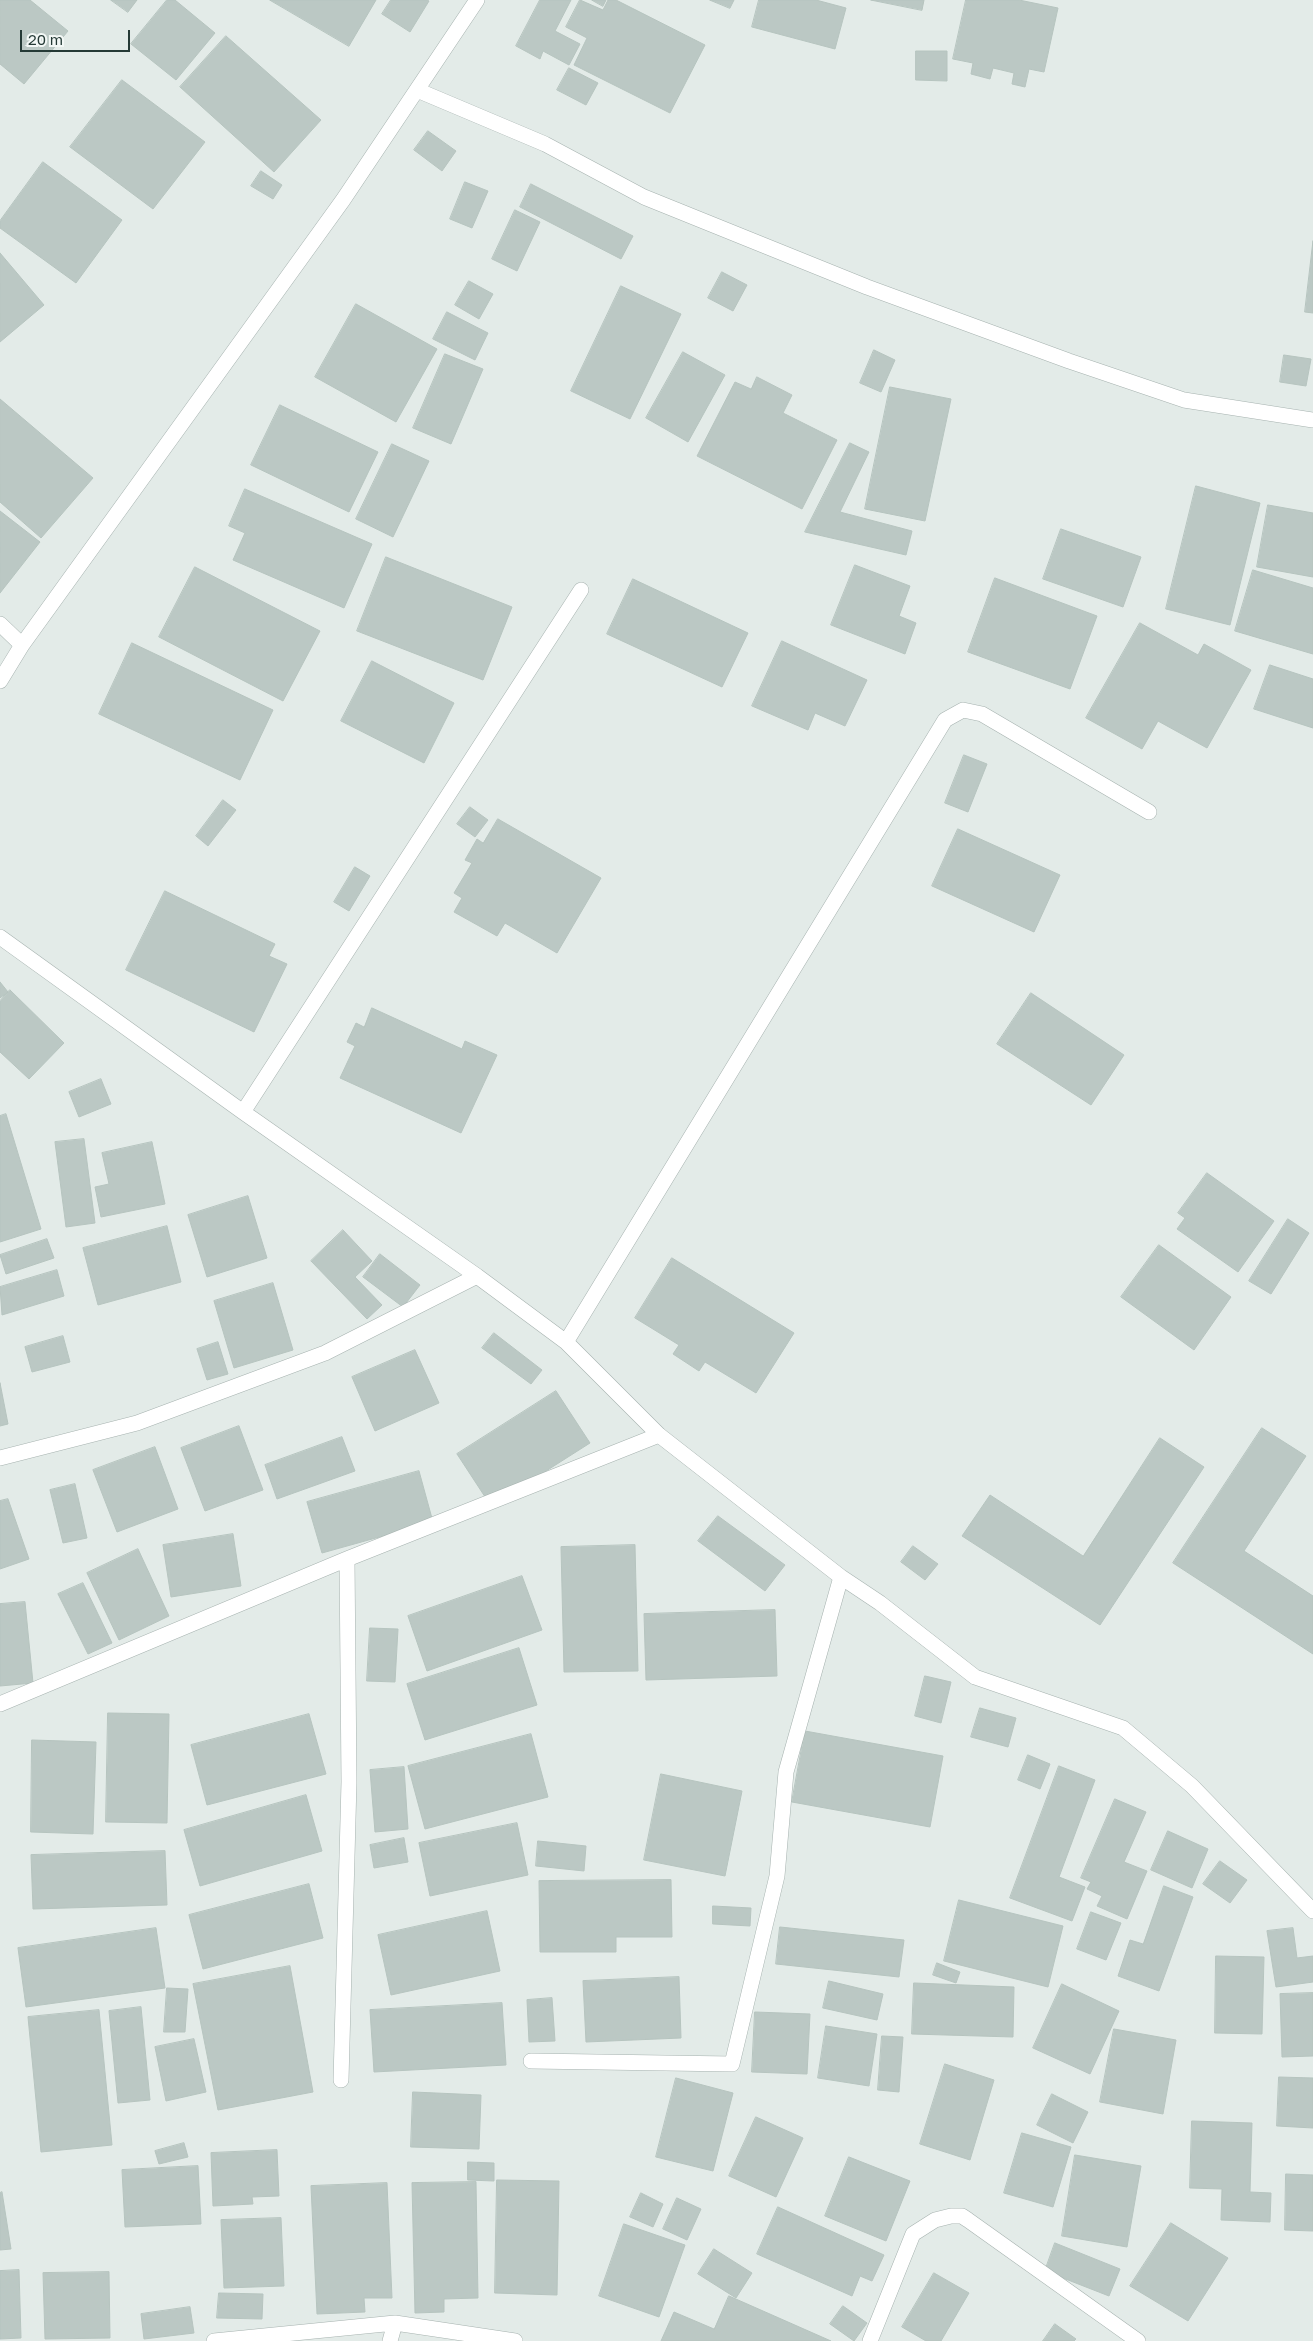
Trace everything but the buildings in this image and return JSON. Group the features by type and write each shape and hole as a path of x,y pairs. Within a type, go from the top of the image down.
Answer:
{"street":[{"path":"0,681 22,645 337,208 477,0"},
{"path":"417,90 545,144 644,197 876,290 1069,361 1184,400 1313,420"},
{"path":"243,1112 581,590"},
{"path":"0,624 22,645"},
{"path":"566,1342 945,720 963,710 982,714 1149,812"},
{"path":"0,937 243,1112 477,1276 566,1342 659,1435 841,1577 880,1603 975,1677 1123,1728 1192,1786 1313,1911"},
{"path":"0,1458 137,1423 325,1353 477,1276"},
{"path":"0,1704 347,1559 659,1435"},
{"path":"341,2080 349,1782 347,1559"},
{"path":"531,2061 732,2064 777,1876 786,1772 841,1577"},
{"path":"870,2341 913,2234 934,2220 952,2216 962,2216 968,2220 1138,2341"},
{"path":"390,2341 395,2322"},
{"path":"214,2341 395,2322 515,2341"}]}
